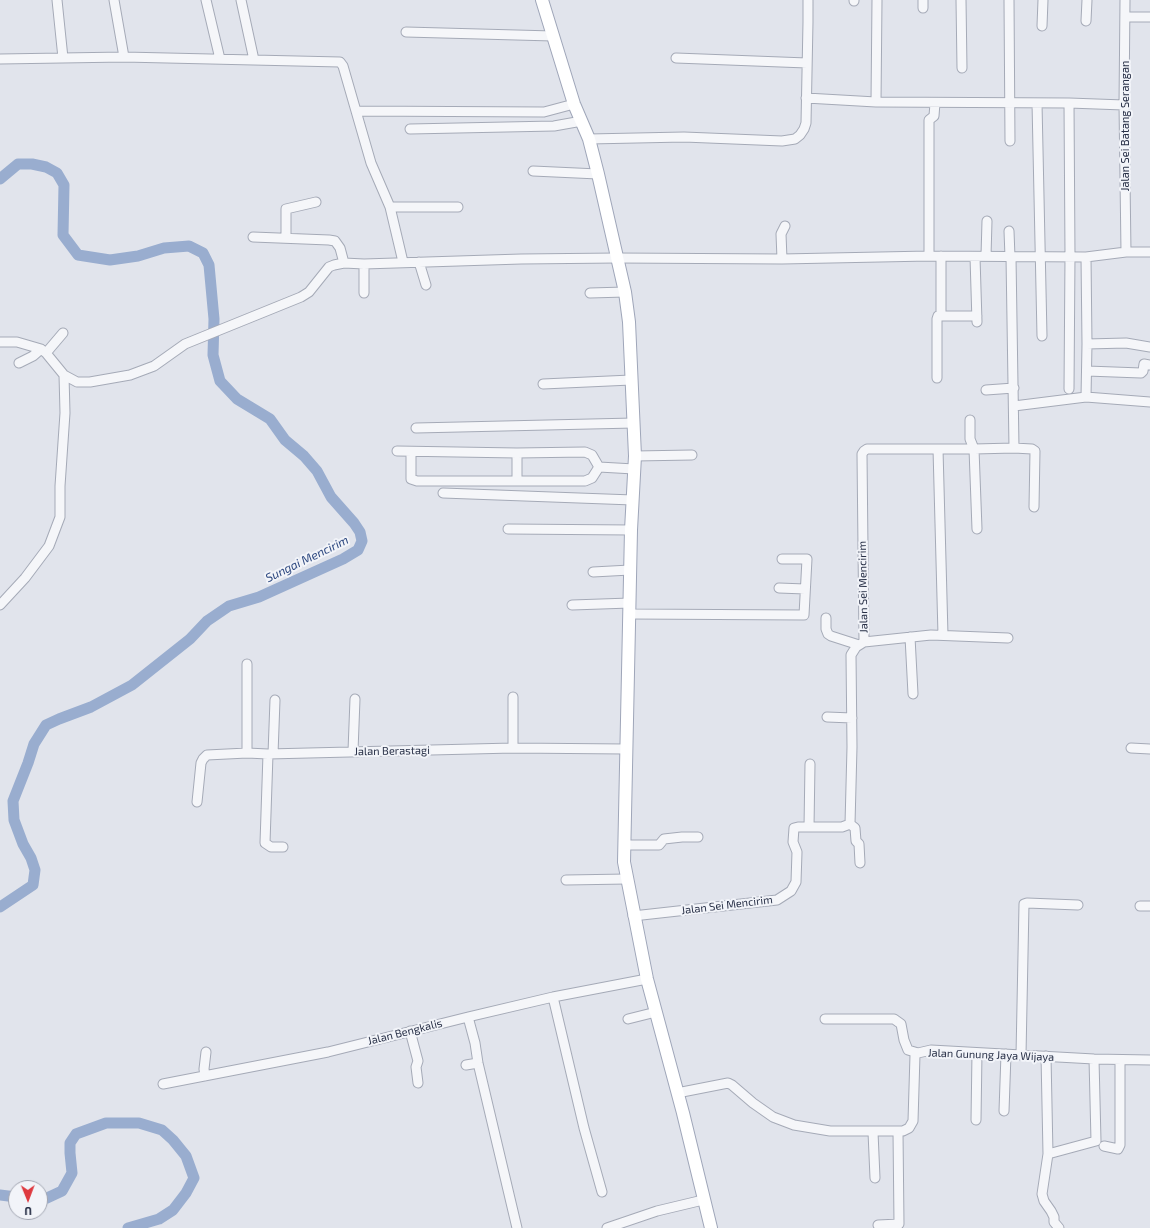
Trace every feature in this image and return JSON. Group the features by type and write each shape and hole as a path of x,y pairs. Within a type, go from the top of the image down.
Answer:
{"main road":[{"path":"542,0 574,104 589,140 618,258 629,322 636,456 631,530 625,749 624,862 646,979 656,1012 711,1228"}],"street":[{"path":"57,0 63,58"},
{"path":"114,0 124,57"},
{"path":"206,0 220,59"},
{"path":"241,0 254,60"},
{"path":"589,140 680,137 782,141 795,139 804,130 806,122 808,0"},
{"path":"876,102 877,0"},
{"path":"961,0 962,68"},
{"path":"1009,0 1010,141"},
{"path":"1042,0 1042,26"},
{"path":"1086,21 1087,0"},
{"name":"Jalan Sei Batang Serangan","path":"1125,0 1124,105 1126,252"},
{"path":"1125,17 1150,17"},
{"path":"406,32 553,36"},
{"path":"0,59 124,57 340,62 343,66 357,111 371,163 390,207 403,262"},
{"path":"676,58 807,63"},
{"path":"806,98 876,102 1069,102 1124,105"},
{"path":"1069,102 1069,389"},
{"path":"929,256 929,120 934,116 935,103"},
{"path":"1037,103 1042,336"},
{"path":"357,111 544,112 574,104"},
{"path":"410,129 554,126 582,121"},
{"path":"533,171 598,174"},
{"path":"286,238 286,209 316,202"},
{"path":"390,207 458,207"},
{"path":"986,256 988,221"},
{"path":"782,260 782,234 785,226"},
{"path":"1009,231 1011,257 1014,448"},
{"path":"253,237 335,241 340,248 344,263"},
{"path":"0,342 17,342 43,351 64,375 71,380 83,383 130,375 154,366 186,344 301,297 309,292 334,264 344,263 364,264 618,258 782,260 929,256 1086,257 1126,252 1150,252"},
{"path":"941,256 941,316"},
{"path":"937,378 938,316 977,319 975,256"},
{"path":"1086,257 1086,397"},
{"path":"419,262 426,285"},
{"path":"364,264 364,293"},
{"path":"590,293 624,292"},
{"path":"19,363 43,351 62,333"},
{"path":"1087,344 1126,343 1150,347"},
{"path":"1087,371 1141,373 1146,362"},
{"path":"0,606 24,578 48,546 60,517 60,486 65,418 64,375"},
{"path":"543,384 631,380"},
{"path":"986,390 1014,388"},
{"path":"1014,406 1086,397 1150,402"},
{"path":"970,420 970,439 974,449 977,529"},
{"path":"416,428 634,422"},
{"name":"Jalan Sei Mencirim","path":"633,916 777,900 789,892 796,884 797,852 794,842 794,828 842,827 850,824 852,718 851,656 856,646 862,643 862,453 867,449 1032,449 1035,452 1034,506"},
{"path":"938,449 943,635"},
{"path":"397,451 517,453 585,452 592,455 599,467"},
{"path":"410,452 411,476 414,481 585,480 592,478 599,467"},
{"path":"517,453 517,481"},
{"path":"636,456 692,455"},
{"path":"599,467 634,469"},
{"path":"443,493 633,500"},
{"path":"508,529 631,530"},
{"path":"572,605 804,614 807,559 782,559"},
{"path":"593,572 630,570"},
{"path":"779,588 805,589"},
{"path":"826,618 826,629 828,634 841,640 862,643 910,637 943,635 1008,638"},
{"path":"910,637 913,694"},
{"path":"247,664 248,753"},
{"path":"512,748 513,697"},
{"path":"353,751 355,699"},
{"path":"275,700 270,754 265,843 271,847 283,847"},
{"path":"827,718 852,718"},
{"name":"Jalan Berastagi","path":"197,802 201,763 207,755 512,748 625,749"},
{"path":"1131,748 1150,749"},
{"path":"809,827 810,764"},
{"path":"850,824 855,828 856,841 859,844 860,863"},
{"path":"624,845 659,845 664,839 698,837"},
{"path":"566,880 627,879"},
{"path":"1022,1055 1024,904 1026,902 1078,905"},
{"path":"1140,906 1150,906"},
{"name":"Jalan Bengkalis","path":"163,1084 328,1052 553,997 646,979"},
{"path":"553,997 584,1128 602,1192"},
{"path":"628,1019 656,1012"},
{"path":"468,1017 476,1044 478,1063 517,1228"},
{"path":"825,1019 894,1019 902,1024 904,1040 908,1050 918,1053"},
{"path":"410,1031 418,1061 416,1067 418,1083"},
{"name":"Jalan Gunung Jaya Wijaya","path":"898,1132 909,1128 913,1121 915,1056 918,1053 931,1050 1094,1059 1150,1060"},
{"path":"205,1076 204,1069 206,1052"},
{"path":"976,1053 976,1120"},
{"path":"1004,1111 1006,1054"},
{"path":"1046,1056 1048,1154 1042,1194 1044,1201 1053,1214 1054,1222 1058,1228"},
{"path":"1048,1154 1096,1141 1094,1059"},
{"path":"1104,1146 1118,1149 1120,1145 1120,1060"},
{"path":"466,1065 478,1063"},
{"path":"677,1093 728,1083 773,1117 794,1124 830,1131 898,1132 900,1224 878,1225"},
{"path":"873,1132 875,1178"},
{"path":"607,1228 649,1213 703,1200"}],"waterway":[{"name":"Sungai Mencirim","path":"0,179 18,164 32,164 46,167 57,173 64,185 63,235 78,255 110,260 138,256 164,248 189,246 203,253 209,265 214,319 213,355 220,381 237,399 270,419 285,440 304,456 317,471 331,497 354,523 360,532 362,541 358,550 343,559 259,597 229,606 207,621 190,639 132,685 91,707 46,725 34,744 13,801 14,820 35,870 33,885 0,907"},
{"name":"Sungai Mencirim","path":"48,1198 62,1191 72,1173 70,1143 76,1134 106,1123 139,1123 162,1130 173,1140 186,1156 194,1178 186,1193 173,1210 159,1219 128,1228"},
{"name":"Sungai Mencirim","path":"0,1195 8,1196"}]}
